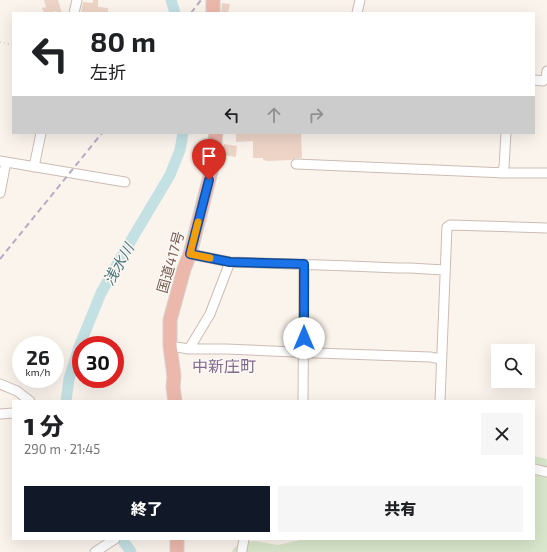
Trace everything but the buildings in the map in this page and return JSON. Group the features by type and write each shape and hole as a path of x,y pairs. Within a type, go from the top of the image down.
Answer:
{"highway":[{"path":"213,0 213,12"},
{"name":"国道417号","path":"175,400 173,387 174,376 170,346 170,320 182,275 190,254 211,172 216,134"},
{"path":"177,540 177,552"}],"street":[{"path":"74,12 77,0"},
{"path":"357,12 360,0"},
{"path":"535,80 543,81 546,78 547,71"},
{"path":"34,167 41,134"},
{"path":"499,173 504,167 506,134"},
{"path":"0,193 3,161 125,182"},
{"path":"296,164 499,173 547,173"},
{"path":"440,400 444,270 447,227 450,225 547,228"},
{"path":"190,254 230,262 444,270"},
{"path":"189,349 210,314 230,262"},
{"path":"303,400 304,264"},
{"path":"170,346 189,349 226,349 304,352 317,354 430,357 441,359"},
{"path":"0,384 17,391 29,400"},
{"path":"0,414 12,413"},
{"path":"535,470 547,472"},
{"path":"97,551 114,540"},
{"path":"242,552 244,540"}],"path":[{"path":"0,42 12,46"}],"green space":[{"path":"535,456 547,459 547,552 232,552 233,549 240,543 255,541 278,545 300,540 535,540"}],"waterway":[{"name":"浅水川","path":"171,0 175,12"},
{"name":"浅水川","path":"66,400 69,379 79,347 101,293 170,175 180,150 183,134"},
{"name":"浅水川","path":"123,540 131,552"}],"railway":[{"path":"192,12 201,0"},
{"path":"0,259 101,134"}],"slow traffic":[{"path":"198,222 190,254 210,258"}],"district":[{"name":"中新庄町","path":"224,365"}],"route":[{"path":"209,180 190,254 230,262 304,264 304,338"}]}
